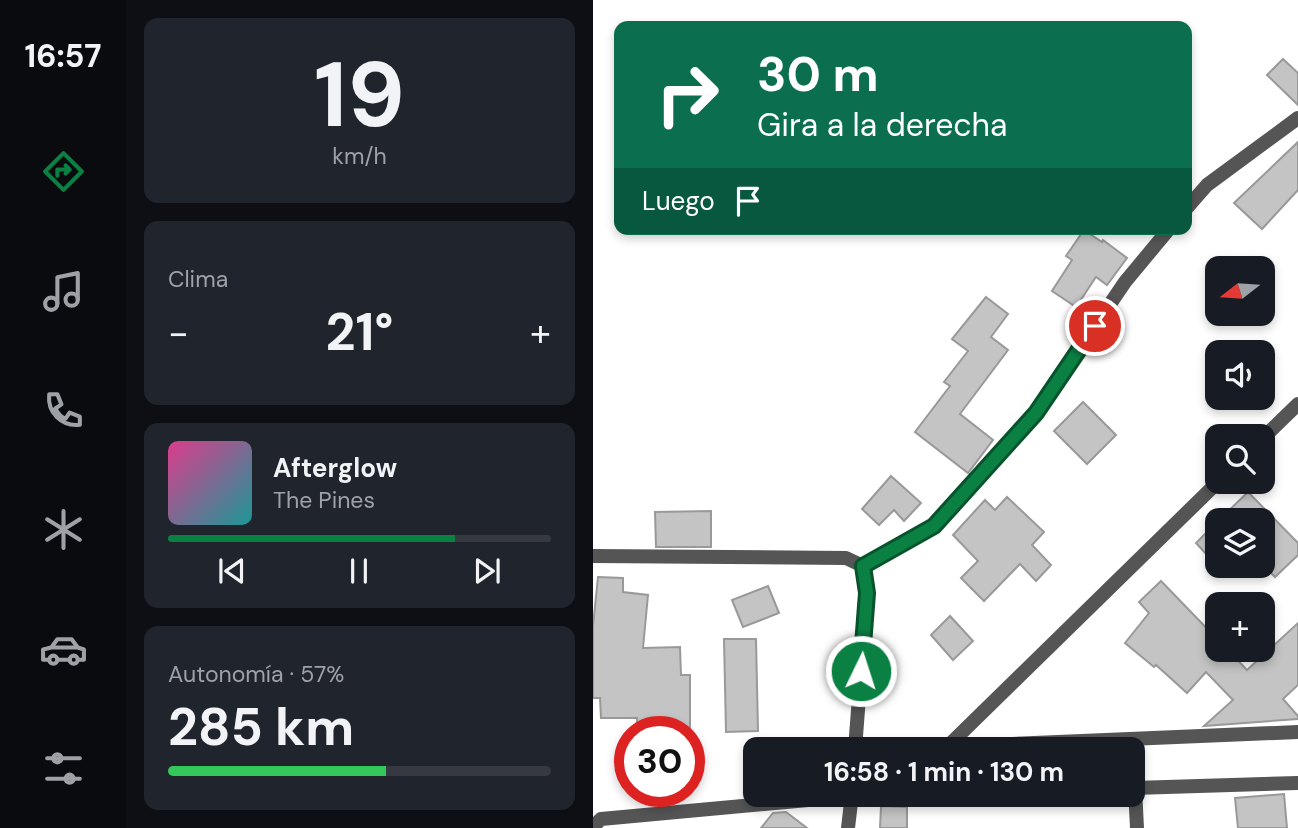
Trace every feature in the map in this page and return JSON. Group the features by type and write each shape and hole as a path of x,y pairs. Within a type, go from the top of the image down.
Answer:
{"street":[{"path":"1192,202 1207,185 1298,118"},
{"path":"863,566 934,526 1036,413 1124,282 1164,235"},
{"path":"1275,426 1298,404"},
{"path":"957,737 1206,494"},
{"path":"593,556 846,558 863,566"},
{"path":"856,737 867,593 863,566"},
{"path":"1145,739 1298,732"},
{"path":"1145,788 1298,783"},
{"path":"593,827 601,819 743,805"},
{"path":"848,828 851,807"},
{"path":"1135,807 1137,828"}],"building":[{"path":"1283,59 1298,73 1298,105 1267,75"},
{"path":"1298,142 1298,190 1262,229 1234,203"},
{"path":"1081,235 1092,235 1127,258 1107,285 1096,277 1076,307 1052,291 1072,260 1066,256"},
{"path":"986,297 1008,314 991,337 1008,350 960,414 993,440 968,473 915,432 950,386 944,382 968,351 952,339"},
{"path":"1083,402 1116,435 1087,464 1054,431"},
{"path":"891,476 921,503 904,521 894,510 879,525 862,509"},
{"path":"1246,494 1250,494 1264,508 1231,508"},
{"path":"1007,497 1044,532 1032,545 1051,565 1036,581 1020,564 984,601 961,578 978,561 953,535 985,500 995,510"},
{"path":"711,511 711,547 656,547 655,512"},
{"path":"1275,520 1298,543 1298,555 1275,577"},
{"path":"1205,534 1205,553 1196,543"},
{"path":"598,577 623,578 623,592 648,595 643,648 680,647 681,675 690,675 690,716 601,718 600,698 593,698 593,626"},
{"path":"1161,581 1205,627 1205,662 1239,662 1247,670 1256,662 1275,662 1275,644 1298,623 1298,685 1283,699 1298,719 1204,726 1233,700 1206,672 1187,693 1156,665 1154,667 1125,643 1149,613 1139,602"},
{"path":"768,586 779,613 743,627 732,600"},
{"path":"950,616 973,641 953,660 931,635"},
{"path":"724,639 756,639 758,731 726,732"},
{"path":"1284,794 1287,828 1238,828 1235,798"},
{"path":"881,807 907,807 907,828 880,828"},
{"path":"786,812 807,828 761,828 773,813"}],"route":[{"path":"861,671 867,593 863,566 934,526 1036,413 1095,326"}]}
